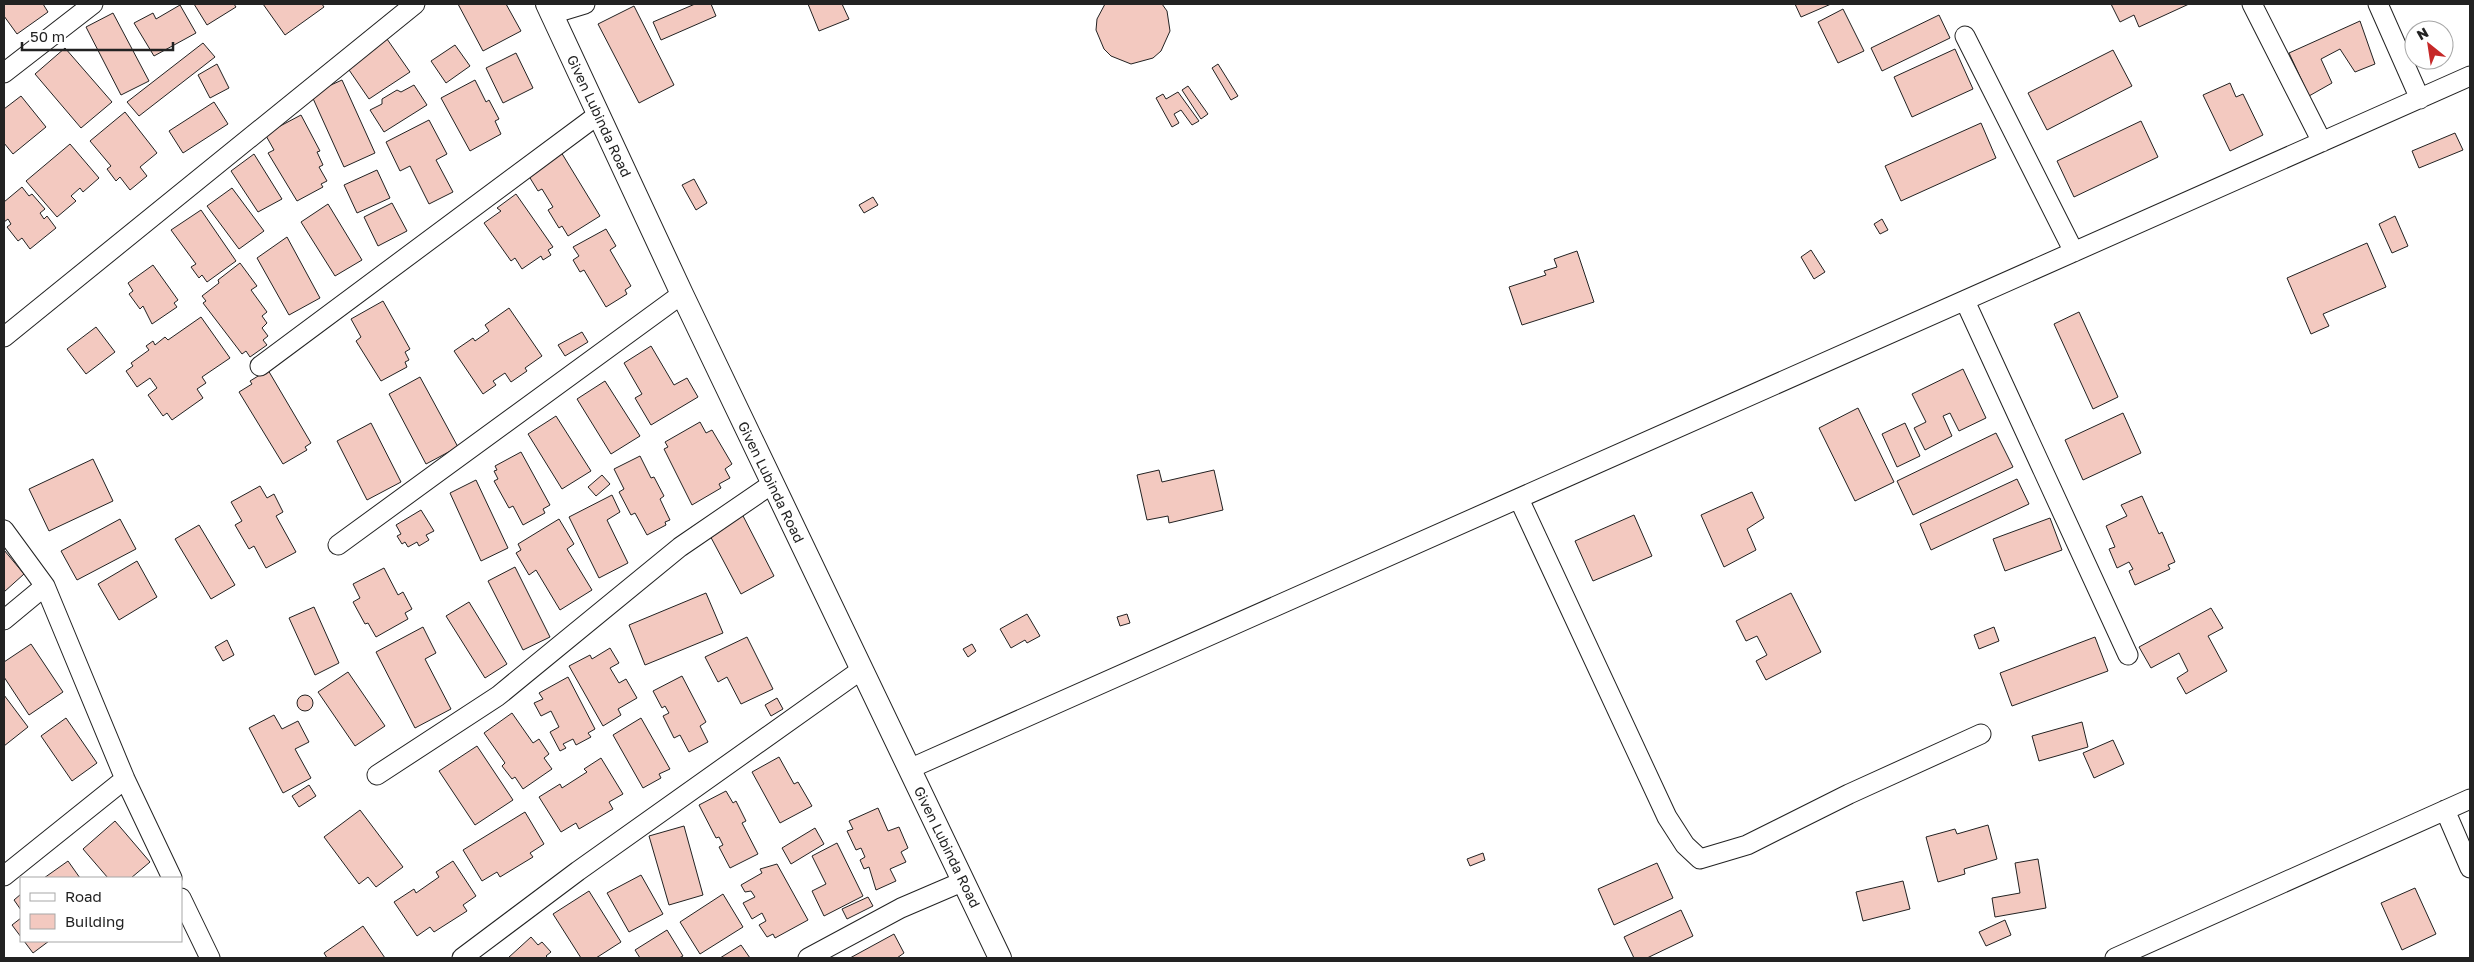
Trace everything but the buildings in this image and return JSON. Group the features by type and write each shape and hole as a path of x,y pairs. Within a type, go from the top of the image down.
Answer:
{"street":[{"path":"4,73 93,4"},
{"path":"4,337 415,4"},
{"path":"549,9 586,4"},
{"path":"2252,4 2322,142"},
{"path":"2378,4 2420,99"},
{"name":"Given Lubinda Road","path":"549,9 772,484 1000,958"},
{"path":"1965,36 2074,252"},
{"path":"909,769 2470,76"},
{"path":"260,366 599,114"},
{"path":"338,545 682,294"},
{"path":"1965,301 2128,655"},
{"path":"377,775 498,696 680,548 772,484"},
{"path":"1519,498 1667,817 1685,845 1700,859 1747,845 1849,794 1981,734"},
{"path":"4,530 45,586 124,779 172,877"},
{"path":"4,620 45,586"},
{"path":"462,958 578,872 861,670"},
{"path":"4,876 124,779"},
{"path":"2115,958 2470,799"},
{"path":"2445,810 2470,868"},
{"path":"808,958 901,908 964,881"},
{"path":"182,900 210,958"}]}
